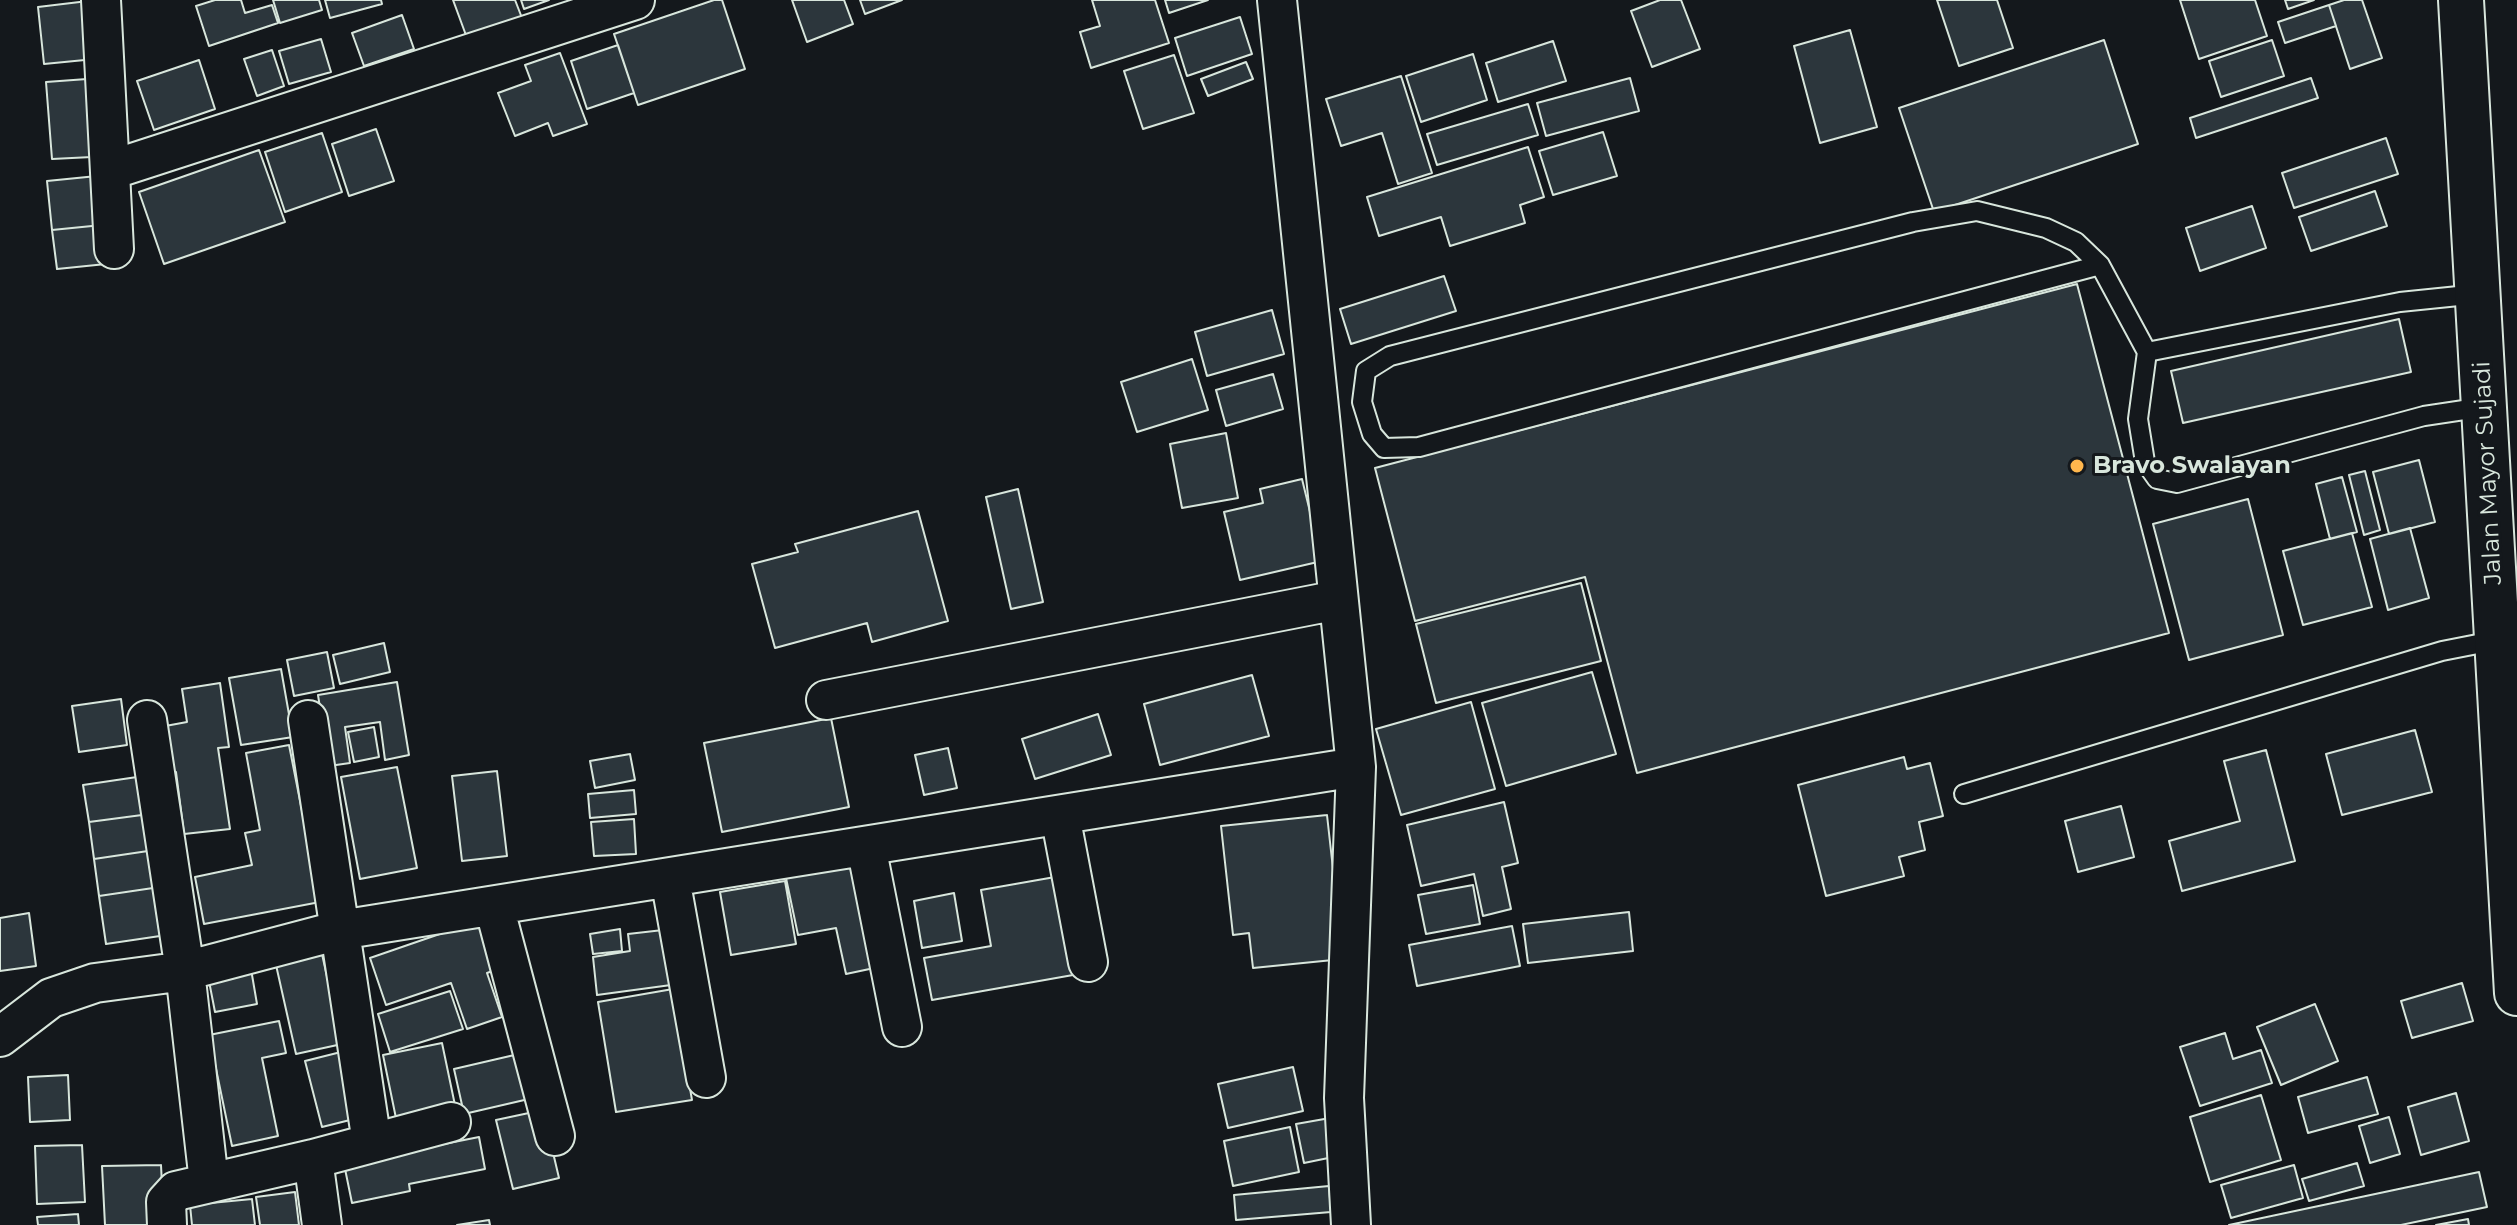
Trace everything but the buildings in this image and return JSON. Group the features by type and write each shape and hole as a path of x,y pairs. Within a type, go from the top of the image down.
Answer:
{"highway":[{"name":"Jalan Mayor Sujadi","path":"2461,0 2498,640 2513,830 2517,993"}],"street":[{"path":"101,0 114,249"},
{"path":"111,170 635,0"},
{"path":"1277,0 1356,767 1344,1098 1351,1225"},
{"path":"826,700 1338,600"},
{"path":"147,720 185,971 209,1182"},
{"path":"308,720 372,1143"},
{"path":"0,1037 51,998 95,983 185,971 340,930 1356,767"},
{"path":"1060,815 1088,962"},
{"path":"866,846 902,1027"},
{"path":"670,878 706,1078"},
{"path":"494,906 555,1136"},
{"path":"167,1225 166,1202 176,1191 451,1122"},
{"path":"313,1159 322,1225"}],"lane":[{"path":"2100,265 1419,447 1384,448 1372,434 1362,402 1366,371 1390,356 1913,222 1977,211 2056,232 2076,242 2100,265 2147,352 2138,419 2145,462 2157,479 2177,483 2424,416 2484,407"},
{"path":"2147,352 2400,302 2478,294"},
{"path":"1964,794 2442,651 2498,640"}],"place":[{"name":"Bravo Swalayan","path":"2077,466"}]}
